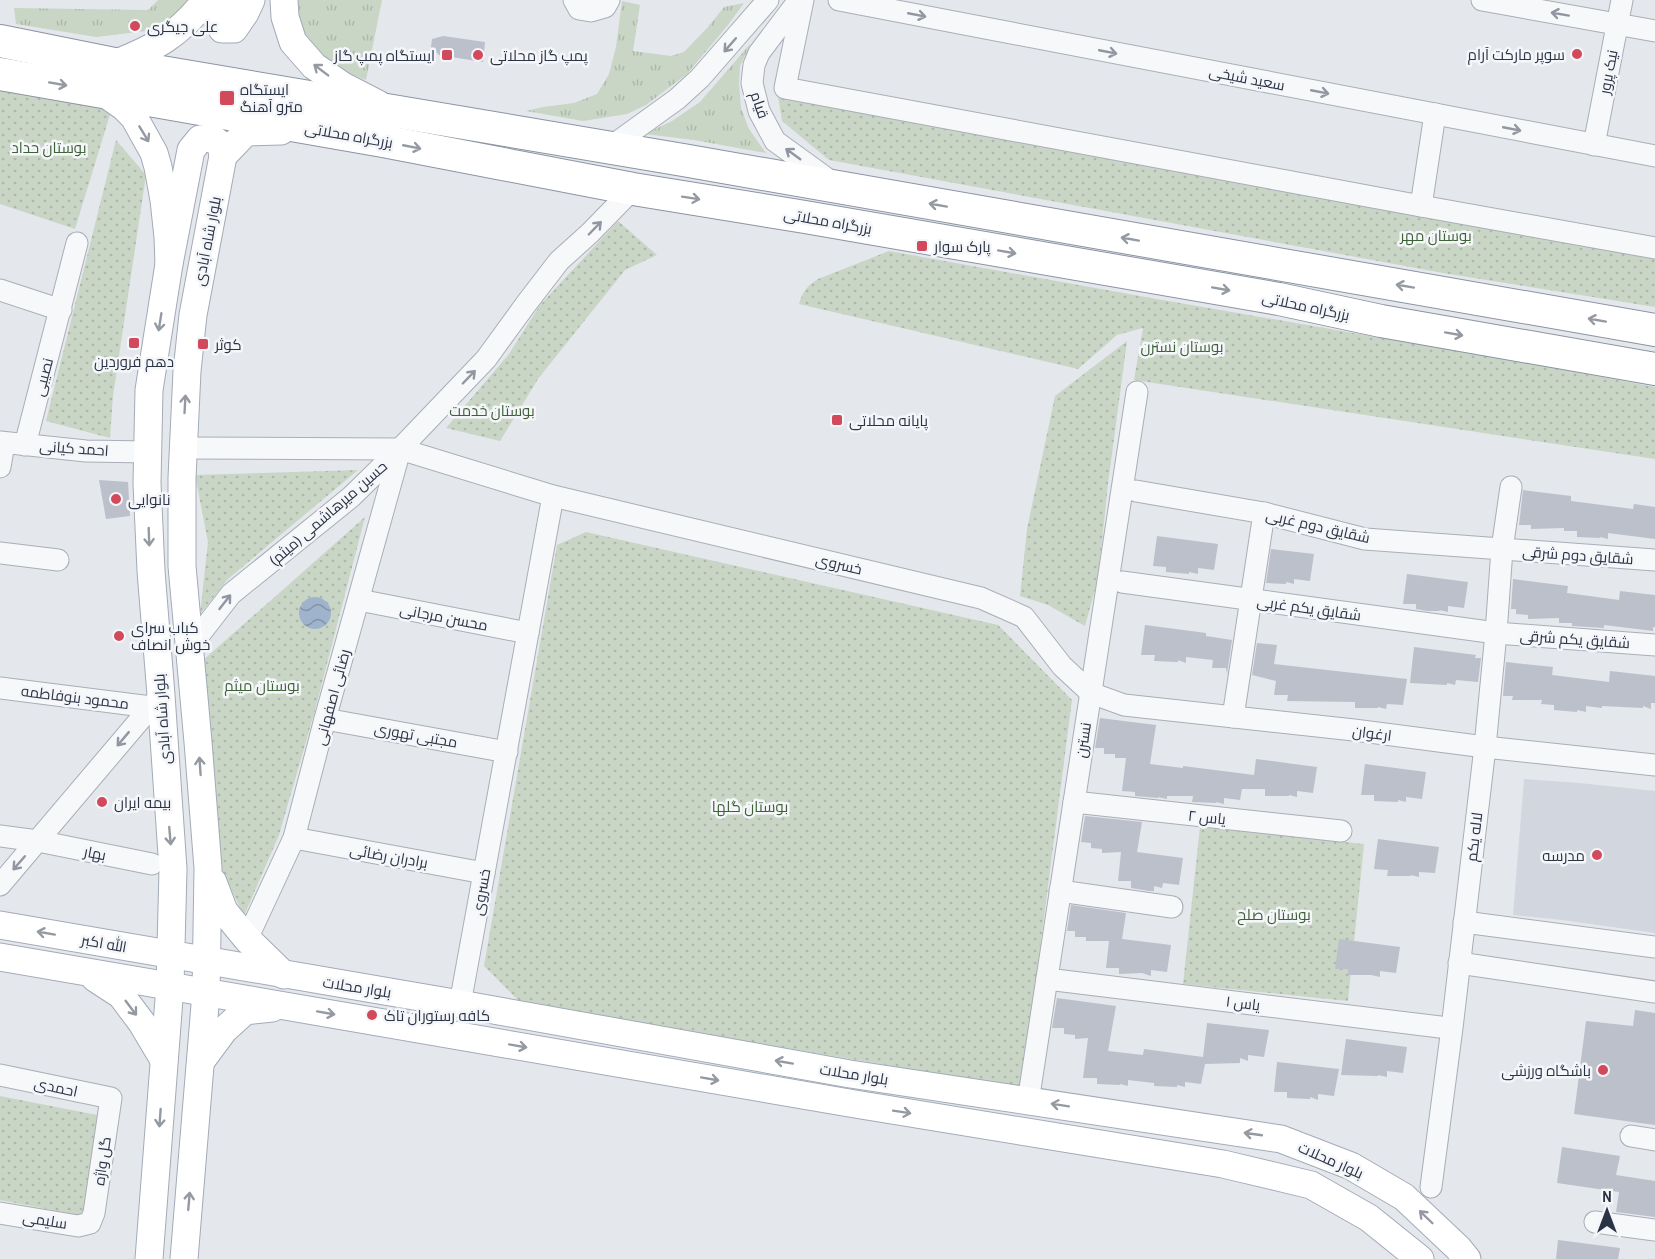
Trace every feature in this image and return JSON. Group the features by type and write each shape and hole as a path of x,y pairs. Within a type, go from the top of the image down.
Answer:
{"highway":[{"name":"بزرگراه محلاتی","path":"0,41 109,78 313,129 633,189 1279,299 1381,321 1655,369"},
{"name":"بزرگراه محلاتی","path":"0,74 109,78 389,111 1655,330"},
{"path":"1163,279 1184,273 1187,264 1173,246"},
{"path":"1279,299 1266,285 1268,275 1286,266"}],"main road":[{"path":"109,78 139,54 171,36 192,18 206,0"},
{"path":"227,0 217,19 222,29 234,29 251,0"},
{"path":"284,0 285,17 293,42 314,66 343,86 389,111"},
{"name":"بلوار شاه آبادی","path":"109,78 124,107 134,117 154,153 166,210 169,264 149,390 147,483 156,701 173,869 170,986 149,1259"},
{"path":"223,156 246,132 313,129"},
{"path":"169,264 191,150 200,139 212,138 221,145 223,156"},
{"name":"بلوار شاه آبادی","path":"184,1259 206,993 208,868 182,566 183,448 187,372 194,315 223,156"},
{"path":"208,868 224,912 247,939 284,975"},
{"name":"الله اکبر","path":"0,925 207,961"},
{"path":"0,957 206,993"},
{"name":"بلوار محلات","path":"207,961 850,1074 1281,1138 1350,1166 1404,1197 1467,1259"},
{"path":"86,972 121,995 142,1023 164,1060"},
{"name":"بلوار محلات","path":"206,993 866,1106 1222,1164 1311,1185 1369,1218 1420,1259"},
{"path":"200,1062 224,1030 245,1011 286,1006"}],"street":[{"path":"574,0 579,9 591,11 605,7 609,0"},
{"path":"801,0 785,88 1655,248"},
{"name":"قیام","path":"801,0 759,53 754,65 752,83 759,111 775,141 841,188"},
{"name":"سعید شیخی","path":"839,0 1655,156"},
{"path":"1482,0 1655,31"},
{"name":"نیک پرور","path":"1594,145 1622,0"},
{"path":"764,5 762,18 771,25 779,27"},
{"path":"609,148 678,99 700,78 764,5"},
{"path":"1421,206 1435,114"},
{"name":"حسین میرهاشمی (میثم)","path":"189,648 231,594 351,497 400,449 486,359 560,261 633,189"},
{"name":"نصیبی","path":"0,467 61,310 77,243"},
{"path":"0,290 61,310"},
{"name":"نسترن","path":"1030,1089 1137,392"},
{"name":"احمد کیانی","path":"10,443 86,451 148,452"},
{"name":"خسروی","path":"183,448 400,449 553,496 981,598 1024,617 1062,666 1091,693"},
{"name":"رضائی اصفهانی","path":"247,939 294,838 400,449"},
{"name":"لاله یکم","path":"1431,1187 1485,747 1502,549 1511,487"},
{"name":"شقایق دوم غربی","path":"1136,491 1264,513 1365,539 1502,549"},
{"name":"خسروی","path":"460,1004 553,496"},
{"path":"1233,717 1264,513"},
{"name":"شقایق دوم شرقی","path":"1502,549 1655,560"},
{"path":"0,552 58,560"},
{"name":"شقایق یکم غربی","path":"1122,582 1496,633"},
{"name":"محسن مرجانی","path":"359,600 528,633"},
{"name":"شقایق یکم شرقی","path":"1496,633 1655,645"},
{"name":"محمود بنوفاطمه","path":"0,688 156,701"},
{"name":"ارغوان","path":"1091,693 1124,705 1655,765"},
{"path":"0,885 156,701"},
{"name":"مجتبی تهوری","path":"325,719 507,752"},
{"name":"یاس ۲","path":"1074,802 1341,831"},
{"name":"بهار","path":"0,836 38,841 152,864"},
{"name":"برادران رضائی","path":"294,838 484,873"},
{"path":"1060,891 1172,907"},
{"path":"1464,922 1655,947"},
{"path":"1460,963 1655,992"},
{"name":"یاس ۱","path":"1047,979 1440,1027"},
{"name":"احمدی","path":"0,1076 111,1098"},
{"name":"گل واژه","path":"90,1223 94,1213 111,1098"},
{"path":"1631,1136 1655,1140"},
{"name":"سلیمی","path":"0,1213 78,1226 90,1223"},
{"path":"1595,1222 1655,1230"}],"shaded area":[{"path":"1524,779 1655,791 1655,933 1513,915"}],"green space":[{"path":"158,0 190,0 185,8 147,31 96,37 16,24 14,8 148,10"},
{"path":"293,0 382,0 366,80 342,71 309,48 293,20"},
{"path":"622,1 640,5 633,51 671,56 684,52 724,7 744,3 687,74 646,105 627,114 583,121 526,111 574,103 597,94 609,74 616,47"},
{"path":"751,43 740,66 741,108 749,129 766,153 645,134 672,121 700,102"},
{"name":"بوستان مهر","path":"775,77 1655,238 1655,307 1443,273 829,160 782,121"},
{"name":"بوستان حداد","path":"0,88 112,108 75,229 0,204"},
{"path":"116,140 146,175 113,396 110,438 46,421"},
{"name":"بوستان خدمت","path":"618,221 657,255 625,270 538,379 500,441 446,428 509,354 540,305"},
{"name":"بوستان نسترن","path":"889,251 1655,387 1655,459 1134,380 1143,328 1117,335 1078,369 799,304 806,289 818,279"},
{"path":"1127,341 1098,579 1085,626 1048,605 1020,596 1027,529 1055,396"},
{"path":"358,470 228,579 200,614 208,542 195,475"},
{"name":"بوستان میثم","path":"365,517 314,714 279,835 244,916 218,861 201,662"},
{"name":"بوستان گلها","path":"586,532 998,625 1072,700 1022,1088 521,1003 484,966 557,545"},
{"name":"بوستان صلح","path":"1200,827 1364,844 1348,1001 1183,984"},
{"path":"0,1096 102,1116 83,1216 0,1200"}],"water":[{"path":"315,597 326,602 331,613 326,624 315,629 304,624 299,613 304,602"}],"building":[{"path":"443,36 485,42 483,62 439,55 431,47 432,39"},
{"name":"نانوایی","path":"99,480 128,482 130,516 106,519"},
{"path":"1523,490 1571,496 1571,501 1633,509 1634,504 1655,507 1655,539 1608,533 1608,539 1577,537 1577,531 1564,531 1564,528 1531,529 1531,525 1519,525"},
{"path":"1157,536 1218,544 1214,570 1198,568 1198,574 1189,572 1189,574 1166,572 1166,567 1153,566"},
{"path":"1271,549 1314,554 1310,581 1294,579 1294,584 1266,583"},
{"path":"1407,574 1468,582 1464,608 1448,606 1448,612 1427,611 1416,609 1416,604 1403,604"},
{"path":"1513,579 1568,586 1567,593 1619,600 1620,591 1655,595 1655,627 1653,631 1604,625 1604,628 1572,626 1572,623 1559,623 1559,618 1528,619 1528,615 1516,614 1516,609 1511,609"},
{"path":"1145,625 1206,633 1206,636 1232,640 1227,674 1226,668 1212,668 1213,660 1186,657 1186,663 1178,660 1178,662 1154,661 1155,655 1141,655"},
{"path":"1257,643 1277,645 1274,664 1407,679 1403,705 1387,704 1386,709 1355,708 1355,702 1287,701 1288,695 1274,695 1276,681 1252,675"},
{"path":"1414,647 1476,655 1475,658 1481,658 1478,682 1456,680 1455,685 1410,683"},
{"path":"1506,662 1553,667 1552,675 1609,682 1610,671 1655,676 1655,703 1651,703 1651,709 1643,706 1643,708 1602,706 1602,708 1586,706 1586,712 1577,710 1577,712 1554,710 1554,705 1541,704 1542,700 1512,700 1513,696 1503,696"},
{"path":"1100,718 1156,725 1150,764 1254,775 1256,759 1317,767 1313,793 1297,791 1297,797 1265,796 1265,789 1242,789 1240,800 1224,798 1224,804 1192,802 1193,796 1167,796 1167,799 1135,796 1135,792 1122,791 1126,758 1115,758 1115,754 1104,754 1104,748 1095,748"},
{"path":"1365,764 1426,772 1422,799 1406,797 1406,802 1374,801 1374,795 1361,795"},
{"path":"1085,816 1142,822 1137,852 1183,858 1179,885 1163,883 1162,888 1154,886 1154,891 1149,891 1131,888 1131,881 1118,881 1121,852 1102,853 1102,849 1091,848 1091,843 1081,842"},
{"path":"1378,839 1439,847 1435,873 1419,872 1419,877 1387,876 1388,870 1374,869"},
{"path":"1071,905 1126,913 1122,939 1171,945 1167,972 1151,970 1151,976 1142,973 1119,974 1119,968 1106,968 1109,941 1086,941 1086,937 1075,937 1075,931 1067,931"},
{"path":"1339,939 1400,947 1396,973 1380,971 1380,977 1348,975 1348,969 1335,969"},
{"path":"1057,998 1116,1006 1108,1051 1143,1055 1144,1049 1203,1057 1207,1023 1269,1030 1264,1057 1248,1055 1248,1061 1240,1058 1240,1063 1205,1064 1201,1084 1185,1082 1185,1087 1154,1086 1154,1083 1128,1080 1128,1086 1097,1084 1097,1078 1083,1078 1088,1038 1075,1039 1075,1035 1064,1034 1064,1028 1052,1028"},
{"path":"1635,1010 1655,1013 1655,1125 1574,1114 1586,1021 1633,1026"},
{"path":"1346,1039 1407,1047 1403,1073 1387,1071 1387,1077 1341,1075"},
{"path":"1277,1062 1339,1069 1334,1096 1318,1094 1318,1100 1310,1097 1310,1099 1287,1098 1287,1092 1274,1092"},
{"path":"1562,1147 1620,1156 1616,1175 1655,1181 1655,1217 1616,1212 1619,1192 1557,1183"},
{"path":"1558,1240 1620,1248 1618,1259 1556,1259"}],"place":[{"name":"علی جیگری","path":"135,26"},
{"name":"سوپر مارکت آرام","path":"1577,54"},
{"name":"ایستگاه پمپ گاز","path":"447,55"},
{"name":"پمپ گاز محلاتی","path":"478,55"},
{"name":"ایستگاه مترو آهنگ","path":"227,98"},
{"name":"پارک سوار","path":"922,246"},
{"name":"دهم فروردین","path":"134,343"},
{"name":"کوثر","path":"203,344"},
{"name":"پایانه محلاتی","path":"837,420"},
{"name":"نانوایی","path":"116,499"},
{"name":"کباب سرای خوش انصاف","path":"119,636"},
{"name":"بیمه ایران","path":"102,802"},
{"name":"مدرسه","path":"1597,855"},
{"name":"کافه رستوران تاک","path":"372,1015"},
{"name":"باشگاه ورزشی","path":"1603,1070"}]}
